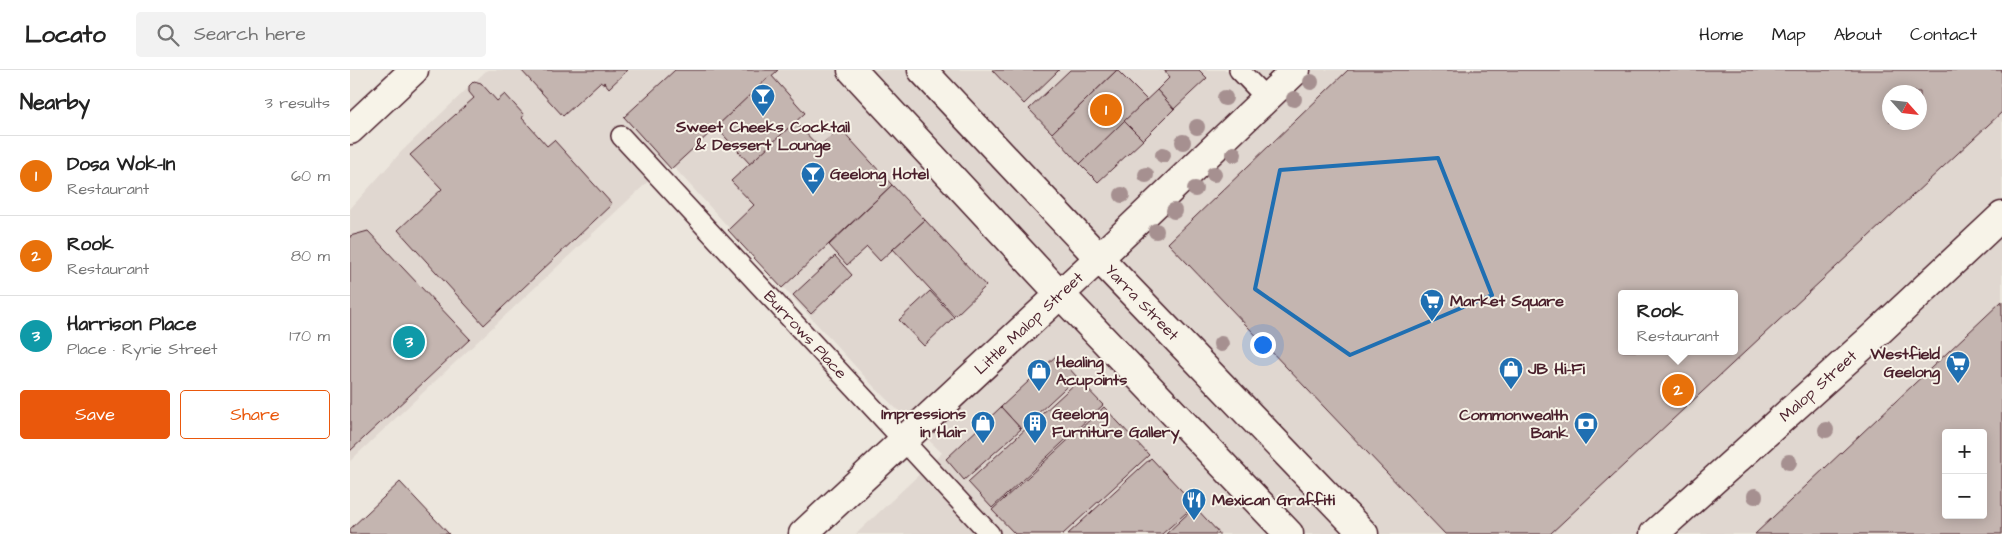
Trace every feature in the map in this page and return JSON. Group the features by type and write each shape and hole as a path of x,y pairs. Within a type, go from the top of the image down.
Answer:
{"street":[{"path":"350,130 414,70"},
{"path":"852,70 1060,294 1289,534"},
{"name":"Yarra Street","path":"922,70 1099,258 1364,534"},
{"name":"Little Malop Street","path":"803,534 1099,258 1296,70"},
{"name":"Malop Street","path":"1654,534 1876,334 2002,216"}],"lane":[{"path":"1239,70 1266,98"},
{"name":"Burrows Place","path":"621,136 990,534"}],"highlighted area":[{"path":"1438,158 1492,295 1350,355 1255,289 1280,170"}],"shaded area":[{"path":"487,70 2002,70 2002,534 856,534 942,453 876,389 669,162 350,461 350,209 402,151"}],"building":[{"path":"521,70 628,70 609,88 604,82 603,84 600,82 563,116"},
{"path":"675,70 778,70 671,169 624,117"},
{"path":"992,70 1059,70 1024,104"},
{"path":"1070,70 1117,70 1052,133 1029,109"},
{"path":"1117,70 1147,100 1080,164 1052,133"},
{"path":"1164,70 1199,70 1207,78 1174,109 1157,90 1170,77"},
{"name":"Market Square","path":"1348,70 2002,70 2002,112 1550,534 1445,534 1168,243"},
{"name":"Sweet Cheeks Cocktail & Dessert Lounge","path":"771,75 805,113 750,164 716,127"},
{"path":"474,81 481,83 497,101 505,94 524,115 522,118 547,146 554,140 612,204 484,325 398,230 442,189 410,155 474,98 469,92 469,86"},
{"path":"1157,90 1174,109 1143,140 1124,121"},
{"path":"1124,121 1143,140 1098,182 1080,164"},
{"name":"Geelong Hotel","path":"795,122 819,147 840,128 892,185 782,288 728,230 754,205 731,181"},
{"path":"892,185 925,220 880,261 867,247 847,265 829,245"},
{"path":"925,220 986,286 955,316 893,249"},
{"path":"368,231 470,339 350,451 350,236"},
{"path":"835,256 852,275 811,314 793,295"},
{"path":"930,291 954,317 924,346 899,320"},
{"name":"Westfield Geelong","path":"2002,301 2002,534 1755,534"},
{"name":"Healing Acupoints","path":"1057,355 1077,377 1021,429 1001,407"},
{"name":"Geelong Furniture Gallery","path":"1079,380 1103,405 992,508 968,482"},
{"name":"Impressions in Hair","path":"1001,407 1021,429 964,480 946,459"},
{"path":"1104,407 1149,455 1063,534 1015,534 992,510"},
{"path":"1151,458 1195,505 1162,534 1068,534"},
{"path":"400,482 449,534 350,534 350,529"},
{"name":"Mexican Graffiti","path":"1195,507 1220,534 1166,534"}],"place":[{"name":"Dosa Wok-In","path":"1106,110"},
{"name":"Sweet Cheeks Cocktail & Dessert Lounge","path":"763,117"},
{"name":"Geelong Hotel","path":"813,195"},
{"name":"Market Square","path":"1432,322"},
{"name":"Harrison Place","path":"409,342"},
{"name":"Westfield Geelong","path":"1958,384"},
{"name":"JB Hi-Fi","path":"1511,390"},
{"name":"Rook","path":"1678,390"},
{"name":"Healing Acupoints","path":"1039,392"},
{"name":"Impressions in Hair","path":"983,444"},
{"name":"Geelong Furniture Gallery","path":"1035,444"},
{"name":"Commonwealth Bank","path":"1586,445"},
{"name":"Mexican Graffiti","path":"1194,521"}]}
